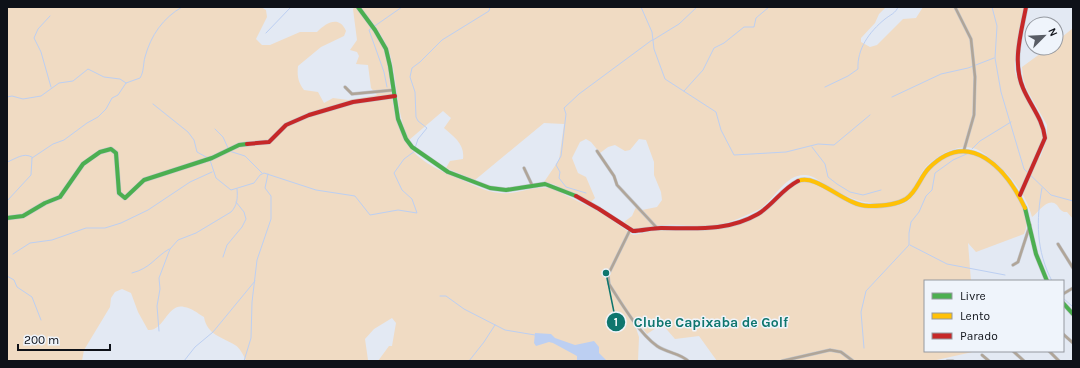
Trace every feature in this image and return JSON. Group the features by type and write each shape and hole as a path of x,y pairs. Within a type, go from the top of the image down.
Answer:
{"street":[{"path":"358,7 384,44 388,55 401,127 405,138 419,154 429,162 457,176 492,189 508,190 544,184 601,209 630,230 638,232 658,228 710,229 746,220 763,210 789,186 803,179 815,182 857,205 876,206 903,201 915,191 930,167 945,157 964,150 978,154 990,162 1007,178 1020,195 1030,224 1036,256 1046,280"},
{"path":"955,7 971,39 975,77 974,115 964,150"},
{"path":"1020,195 1045,138 1044,128 1023,89 1017,71 1018,50 1026,7"},
{"path":"345,87 352,94 394,90"},
{"path":"7,218 23,217 41,204 59,198 64,193 74,176 94,155 102,149 111,149 116,152 119,193 124,198 144,180 217,156 239,145 269,142 290,123 312,113 353,102 395,96"},
{"path":"598,151 614,176 617,185 658,228"},
{"path":"524,168 532,185"},
{"path":"1012,265 1018,262 1030,224"},
{"path":"630,230 608,275 609,284 651,340 669,353 683,357 688,361"},
{"path":"1058,244 1073,268"},
{"path":"1064,293 1073,288"},
{"path":"1064,304 1073,314"},
{"path":"1064,335 1073,343"},
{"path":"782,361 830,350 841,352 853,361"},
{"path":"1014,352 1024,361"},
{"path":"1050,352 1059,361"},
{"path":"982,355 989,361"},
{"path":"948,361 953,361"}],"shaded area":[{"path":"7,7 261,7 266,10 267,17 256,39 262,45 270,45 300,32 317,32 332,22 340,23 346,31 344,36 321,47 298,66 298,79 304,90 318,92 324,103 333,98 348,100 377,95 371,88 368,65 356,64 359,56 357,52 350,50 357,40 353,9 355,7 375,35 385,53 394,109 398,124 409,146 417,155 441,171 489,191 513,193 545,187 551,188 602,213 633,235 664,229 707,230 734,225 762,213 793,184 805,180 822,186 858,207 878,208 894,206 907,202 912,198 924,176 937,163 949,156 962,152 974,153 993,165 1009,183 1020,200 1025,209 1027,218 1024,234 976,252 968,243 971,280 924,280 924,352 972,352 932,361 717,361 699,336 675,339 662,324 647,334 636,320 634,322 639,337 638,361 378,361 389,346 392,346 396,323 392,318 374,329 365,339 368,360 370,361 246,361 242,352 237,346 216,335 208,328 204,317 184,307 173,309 158,327 148,330 138,312 131,293 122,289 115,292 111,298 110,307 84,350 82,361 7,361"},
{"path":"360,7 886,7 879,14 875,23 861,38 861,42 870,47 877,45 903,19 916,18 923,7 1024,7 1016,49 1015,71 1021,87 1040,124 1043,139 1037,154 1040,158 1047,139 1047,125 1027,90 1023,78 1022,67 1037,56 1064,56 1064,35 1073,28 1073,219 1067,212 1064,212 1054,203 1043,206 1032,217 1023,194 1002,168 979,150 969,147 962,147 948,151 929,163 914,188 907,196 896,201 886,203 868,203 860,201 806,175 792,178 780,188 764,206 732,221 710,226 663,225 635,230 624,222 632,216 637,205 642,210 657,207 662,200 661,192 654,175 654,162 646,140 639,139 630,150 625,151 615,145 608,147 600,153 591,142 586,139 580,142 572,158 578,173 586,177 595,198 591,202 553,184 544,182 559,160 564,124 544,123 475,180 446,168 450,161 463,159 461,145 444,128 451,118 443,111 409,140 399,108 390,54 381,35"}],"water":[{"path":"535,333 551,334 555,338 575,345 594,341 599,347 599,353 607,361 577,361 577,356 549,342 536,346 534,343"}],"waterway":[{"path":"32,158 53,144 64,140 98,117 106,109 112,98 118,95 126,83 140,78 144,60 154,34 169,16 182,7"},
{"path":"266,33 291,7"},
{"path":"387,87 384,72 369,30 402,7"},
{"path":"415,148 418,139 427,128 418,121 416,117 415,92 410,77 412,68 442,40 489,11 490,7"},
{"path":"641,7 652,32 654,49 665,79 716,112 721,130 734,155 786,152 818,144 834,145 870,115"},
{"path":"653,40 679,24 697,7"},
{"path":"684,91 703,70 714,48 724,43 744,27 754,27 756,18 769,7"},
{"path":"825,87 848,76 858,69 858,62 865,41 874,29 898,7"},
{"path":"992,7 997,26 995,58 1001,92 1024,169 1051,195 1073,201"},
{"path":"50,16 38,29 34,38 41,52 51,87"},
{"path":"586,193 566,187 559,178 560,172 556,165 561,156 566,114 564,108 579,94 652,40"},
{"path":"892,97 941,74 968,68 994,58"},
{"path":"7,97 12,96 23,99 41,96 59,83 73,81 88,69 104,77 120,79 126,83"},
{"path":"153,104 188,132 194,140 197,152 208,158"},
{"path":"972,149 980,141 1011,122"},
{"path":"215,129 223,137 228,148"},
{"path":"812,147 825,164 828,177 837,184 850,192 863,195 881,190"},
{"path":"229,151 245,156 262,173"},
{"path":"210,160 216,178 231,190 254,183 260,175 264,173 316,190 355,196 370,215 398,210 417,213 412,199 402,190 394,173 404,159 415,151"},
{"path":"864,348 861,312 866,291 909,245 911,222 919,212 926,196 932,190 935,173 953,160 971,152"},
{"path":"7,162 20,156 26,155 32,157"},
{"path":"7,201 31,175 32,158"},
{"path":"13,254 30,243 52,240 86,228 105,228 121,223 148,210 190,182 212,172"},
{"path":"244,361 251,338 252,302 257,260 271,219 271,196 265,188 268,174"},
{"path":"1042,188 1038,224 1040,247 1052,280"},
{"path":"159,331 157,306 160,289 159,278 170,249 178,240 196,233 231,212 237,202 237,189"},
{"path":"223,257 227,245 242,227 246,219 244,212 236,202"},
{"path":"910,245 947,264 1005,275"},
{"path":"132,273 148,266 169,249"},
{"path":"7,276 14,280 17,287 32,297 41,320"},
{"path":"184,361 195,347 213,332 255,281"},
{"path":"440,296 446,296 464,309 505,330 535,335"},
{"path":"1064,299 1073,307"},
{"path":"469,361 495,325"}],"traffic: fast":[{"path":"358,7 375,30 386,49 398,119 406,139 412,147 448,172 490,188 506,190 545,184 576,196"},
{"path":"7,218 23,216 45,203 60,197 83,164 100,152 111,149 116,153 119,193 125,198 144,180 212,158 239,145 247,144"},
{"path":"1025,208 1036,254 1047,280"},
{"path":"1064,304 1073,314"}],"traffic: slow":[{"path":"798,181 806,180 814,182 861,205 889,205 898,203 910,196 929,168 944,156 959,152 973,153 986,158 998,168 1008,180 1025,208"}],"traffic: jam":[{"path":"1020,195 1045,138 1039,118 1023,88 1018,68 1018,48 1026,7"},
{"path":"247,144 269,142 286,125 309,115 353,102 395,96"},
{"path":"576,196 633,231 657,228 710,228 734,224 758,214 787,188 798,181"}],"place":[{"name":"Clube Capixaba de Golf","path":"606,273"}]}
